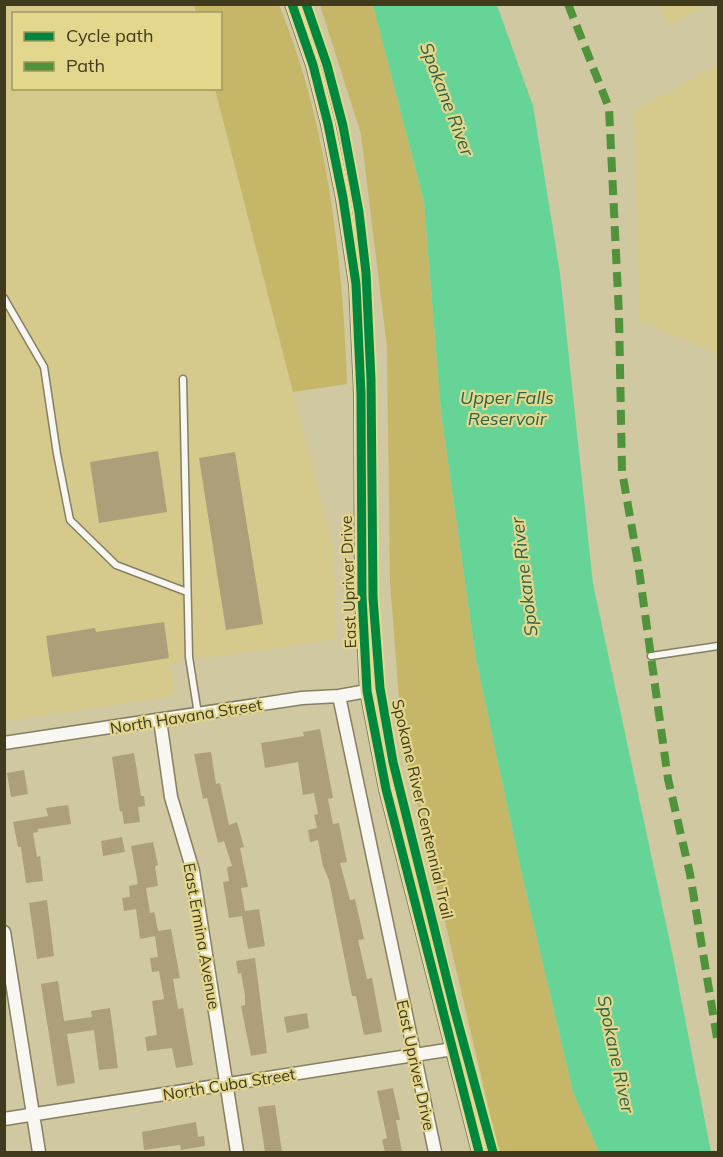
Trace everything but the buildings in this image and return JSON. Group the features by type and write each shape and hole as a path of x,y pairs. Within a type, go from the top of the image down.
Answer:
{"street":[{"name":"East Upriver Drive","path":"292,4 313,65 328,124 343,198 356,284 361,394 362,596 367,691 386,789 479,1152"},
{"name":"North Havana Street","path":"4,743 302,698 339,696 367,691"},
{"name":"East Upriver Drive","path":"339,696 435,1152"},
{"name":"East Ermina Avenue","path":"160,720 171,797 193,872 237,1152"},
{"path":"4,932 39,1152"},
{"name":"North Cuba Street","path":"4,1119 453,1049"}],"lane":[{"path":"4,298 44,367 70,520 116,565 187,592"},
{"path":"183,380 189,657 198,714"},
{"path":"651,656 718,646"}],"shaded area":[{"path":"5,5 194,5 196,12 12,12 12,90 215,90 334,550 336,639 201,659 200,655 182,659 170,666 174,692 171,696 5,721"},
{"path":"194,5 279,5 296,49 309,96 330,191 341,288 347,384 293,392 215,90 222,90 222,12 196,12"},
{"path":"320,5 373,5 424,202 441,412 476,659 522,875 573,1092 599,1152 499,1152 402,739 390,581 387,347 361,134"},
{"path":"659,5 708,5 670,25"},
{"path":"718,65 718,355 640,321 634,110"}],"water":[{"name":"Upper Falls Reservoir","path":"373,5 497,5 533,106 560,273 593,584 672,952 711,1152 599,1152 573,1092 522,875 476,659 441,412 424,202"}],"marked path":[{"path":"568,4 609,108 619,315 622,471 638,563 668,779 690,874 718,1044"}],"cycle path":[{"path":"292,4 313,65 328,124 343,198 356,284 361,394 362,596 367,691 386,789 479,1152"},
{"name":"Spokane River Centennial Trail","path":"306,4 327,65 343,126 359,212 366,273 371,380 373,598 380,688 393,762 454,1008 493,1152"}],"water label":[{"name":"Spokane River","path":"447,99"},
{"name":"Spokane River","path":"524,577"},
{"name":"Spokane River","path":"616,1054"}]}
